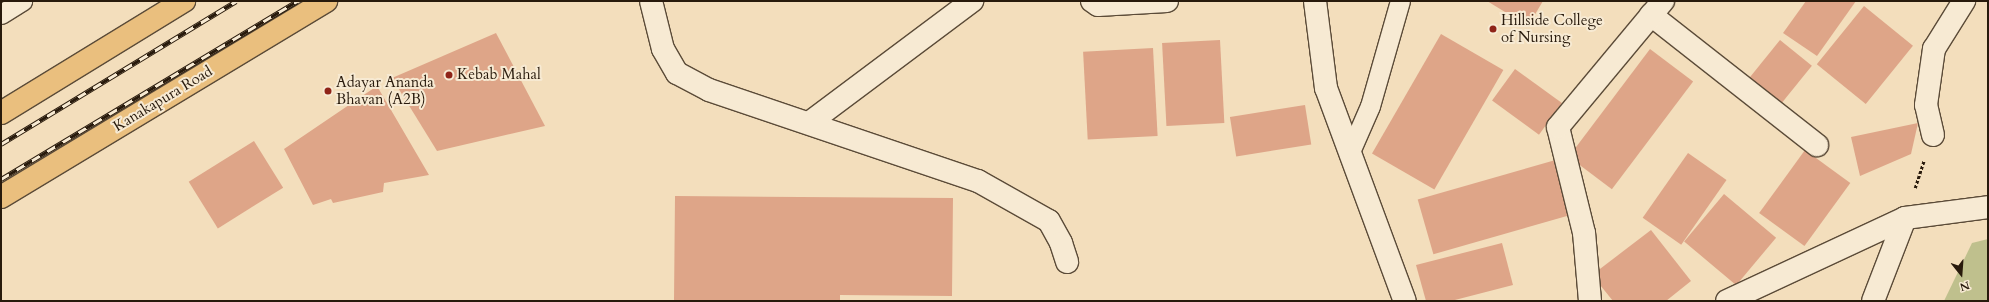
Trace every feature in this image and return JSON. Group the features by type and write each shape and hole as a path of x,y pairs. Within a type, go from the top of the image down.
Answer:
{"highway":[{"path":"1,113 184,1"},
{"name":"Kanakapura Road","path":"1,197 326,1"}],"street":[{"path":"651,1 663,49 677,73 709,90 978,181 1049,220 1061,243 1067,262"},
{"path":"809,123 972,1"},
{"path":"1092,1 1098,5 1167,1"},
{"path":"1315,1 1326,88 1404,301"},
{"path":"1933,135 1926,105 1934,49 1964,1"},
{"path":"1590,301 1584,233 1558,127 1657,8 1817,145"},
{"path":"1726,301 1905,218 1988,207"},
{"path":"1873,301 1905,218"}],"lane":[{"path":"1,14 22,1"},
{"path":"1349,154 1370,106 1400,1"}],"path":[{"path":"1905,218 1933,135"}],"green space":[{"path":"1988,239 1988,301 1944,301 1972,243"}],"building":[{"path":"1487,1 1543,1 1528,26"},
{"path":"1806,1 1856,1 1817,56 1783,33"},
{"path":"1864,6 1913,46 1866,104 1817,64"},
{"path":"496,33 545,126 437,151 392,78"},
{"path":"1441,34 1503,70 1434,190 1372,154"},
{"path":"1220,40 1224,123 1166,126 1162,43"},
{"path":"1780,40 1812,66 1779,107 1747,81"},
{"path":"1153,48 1158,136 1088,140 1083,52"},
{"path":"1650,49 1693,81 1612,189 1569,157"},
{"path":"1515,69 1562,103 1539,135 1492,101"},
{"path":"377,86 429,175 384,183 383,192 333,203 331,199 313,205 284,149"},
{"path":"1305,105 1311,145 1236,156 1230,117"},
{"path":"1918,123 1911,154 1860,176 1851,137"},
{"path":"254,141 283,188 218,228 189,182"},
{"path":"1805,150 1850,183 1804,246 1759,213"},
{"path":"1688,153 1727,180 1681,245 1643,218"},
{"path":"1559,159 1575,214 1433,254 1418,200"},
{"path":"1724,194 1776,238 1736,285 1684,241"},
{"path":"675,196 953,198 952,296 840,295 840,301 674,301"},
{"path":"1651,230 1691,281 1666,301 1613,301 1592,275"},
{"path":"1502,243 1513,285 1451,301 1426,301 1416,265"}],"railway":[{"path":"1,144 236,1"},
{"path":"1,179 297,1"}],"place":[{"name":"Hillside College of Nursing","path":"1493,29"},
{"name":"Kebab Mahal","path":"449,75"},
{"name":"Adayar Ananda Bhavan (A2B)","path":"328,91"}]}
